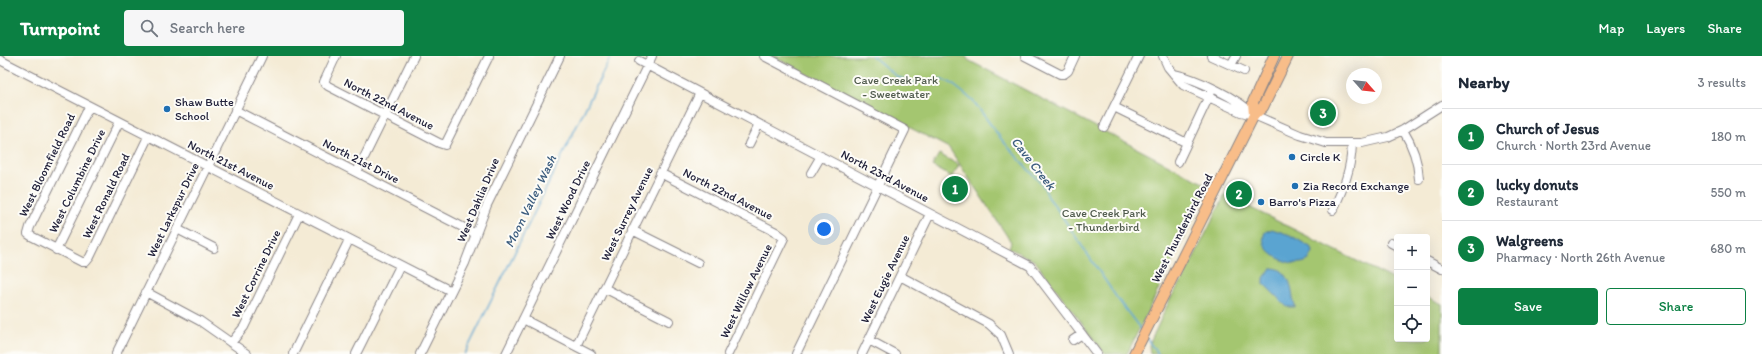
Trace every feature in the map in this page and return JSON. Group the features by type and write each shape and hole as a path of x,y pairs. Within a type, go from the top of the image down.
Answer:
{"main road":[{"name":"West Thunderbird Road","path":"1254,115 1253,102 1274,56"},
{"name":"West Thunderbird Road","path":"1135,352 1254,115 1263,107 1286,58"}],"street":[{"name":"West Larkspur Drive","path":"116,354 262,56"},
{"name":"North 22nd Avenue","path":"336,56 324,82 328,86 439,144 445,145 489,56"},
{"path":"357,172 414,56"},
{"name":"West Dahlia Drive","path":"420,354 467,257 487,205 560,56"},
{"name":"West Wood Drive","path":"506,354 652,56"},
{"path":"764,56 904,130 796,354"},
{"path":"1025,56 1060,74 1064,74 1068,71 1075,56"},
{"path":"1104,127 1139,56"},
{"path":"1163,56 1168,67 1183,85 1240,112 1254,115 1300,135 1333,144 1352,144 1376,140 1403,130 1442,105"},
{"path":"1211,56 1244,71"},
{"path":"1231,65 1236,56"},
{"name":"North 21st Avenue","path":"0,60 89,107 451,291"},
{"name":"North 23rd Avenue","path":"639,61 1030,266 1097,354"},
{"path":"1174,74 1187,77 1213,89 1246,106 1254,115"},
{"path":"1178,162 1213,89"},
{"name":"West Surrey Avenue","path":"576,346 700,93"},
{"name":"West Bloomfield Road","path":"56,250 28,234 30,227 89,107"},
{"path":"1114,107 1187,143"},
{"name":"North 21st Drive","path":"235,110 476,234"},
{"name":"West Columbine Drive","path":"56,250 119,122"},
{"path":"749,144 759,124"},
{"path":"1403,130 1415,151 1418,163 1418,179"},
{"name":"West Ronald Road","path":"56,250 83,263 90,257 148,137"},
{"path":"1332,210 1346,182 1350,166 1352,144"},
{"path":"811,173 821,156"},
{"name":"North 22nd Avenue","path":"660,173 776,232 784,238"},
{"name":"West Corrine Drive","path":"232,343 244,327 299,214"},
{"name":"West Eugie Avenue","path":"862,354 930,214"},
{"path":"177,229 214,248"},
{"path":"632,230 698,263"},
{"name":"West Willow Avenue","path":"728,354 784,238"},
{"path":"292,354 349,240"},
{"path":"1430,263 1442,269"},
{"path":"356,354 400,266"},
{"path":"900,276 989,324 1001,335 1009,354"},
{"path":"604,288 669,321"},
{"path":"146,292 196,318 247,354"},
{"path":"523,319 591,354"},
{"path":"1073,340 1082,334"},
{"path":"869,340 895,354"}],"green space":[{"name":"Cave Creek Park - Thunderbird","path":"772,56 966,56 968,60 1209,186 1127,354 1105,354 1035,261 1009,248 1011,242 949,148"},
{"path":"939,154 959,165 952,177 932,166"},
{"path":"1225,195 1394,280 1394,342 1430,342 1430,298 1442,304 1442,354 1150,354 1149,345 1171,297 1181,283"}],"water":[{"path":"1272,229 1290,235 1312,248 1313,252 1309,260 1302,263 1294,263 1277,258 1270,253 1265,246 1263,239 1265,232"},
{"path":"1271,268 1281,271 1288,278 1295,307 1287,307 1264,284 1264,278"}],"waterway":[{"name":"Moon Valley Wash","path":"465,354 611,56"},
{"name":"Cave Creek","path":"872,56 897,77 916,83 942,79 951,83 974,102 1002,140 1044,187 1048,197 1117,298 1142,331"},
{"name":"Cave Creek","path":"1146,338 1158,354"}],"place":[{"name":"Shaw Butte School","path":"167,109"},
{"name":"Walgreens","path":"1323,113"},
{"name":"Circle K","path":"1292,157"},
{"name":"Zia Record Exchange","path":"1295,186"},
{"name":"Church of Jesus","path":"955,189"},
{"name":"lucky donuts","path":"1239,194"},
{"name":"Barro's Pizza","path":"1261,202"}],"park label":[{"name":"Cave Creek Park - Sweetwater","path":"896,87"}]}
